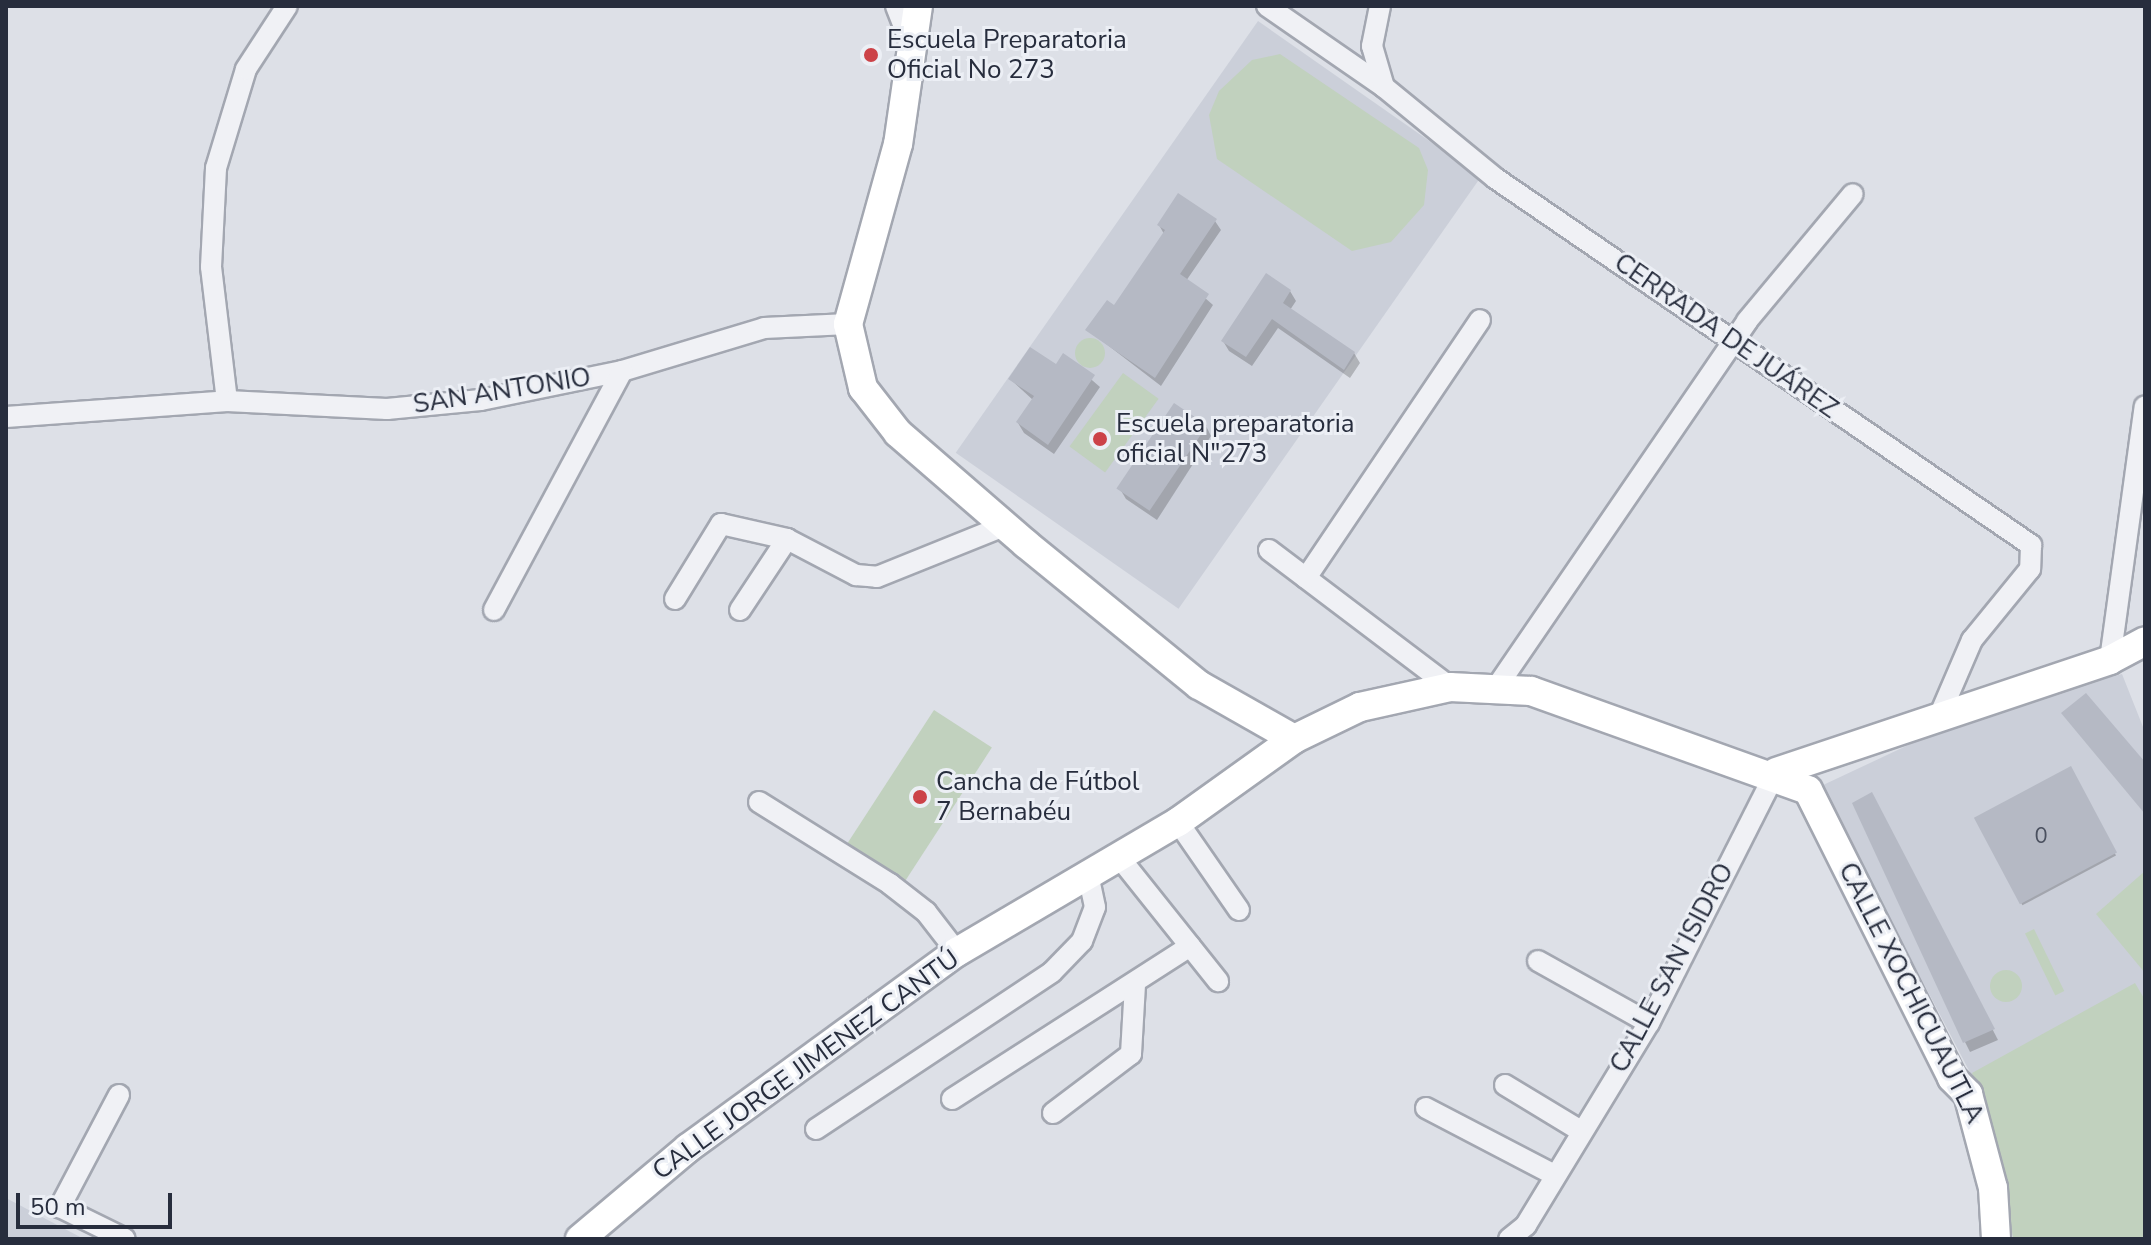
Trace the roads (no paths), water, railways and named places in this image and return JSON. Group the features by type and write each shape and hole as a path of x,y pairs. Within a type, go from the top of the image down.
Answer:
{"main road":[{"path":"918,6 915,53 848,324 853,364 879,411 1004,526 1199,685 1294,739"},
{"path":"1776,772 1941,712 2110,660 2145,641"},
{"name":"CALLE JORGE JIMENEZ CANTÚ","path":"580,1239 688,1148 957,952 1178,822 1294,739 1360,707 1450,687 1496,688 1599,711 1776,772"},
{"name":"CALLE XOCHICUAUTLA","path":"1776,772 1808,790 1952,1078 1968,1094 1993,1188 1996,1239"}],"street":[{"path":"227,401 211,267 216,168 246,69 287,6"},
{"path":"896,6 915,53"},
{"name":"CERRADA DE JUÁREZ","path":"1267,6 1384,87 1495,178 1736,341 2034,550 2030,569 1972,640 1941,712"},
{"path":"1380,6 1372,46 1384,87"},
{"path":"1496,688 1736,341 1853,194"},
{"path":"1306,578 1480,320"},
{"name":"SAN ANTONIO","path":"6,417 227,401 387,409 481,400 622,371 764,328 848,324"},
{"path":"494,610 622,371"},
{"path":"2110,660 2145,406"},
{"path":"675,599 721,524 787,539 856,575 877,577 1004,526"},
{"path":"740,610 787,539"},
{"path":"1269,550 1450,687"},
{"name":"CALLE SAN ISIDRO","path":"1509,1239 1523,1232 1553,1174 1649,1023 1776,772"},
{"path":"759,802 890,884 926,912 957,952"},
{"path":"1178,822 1239,910"},
{"path":"1119,857 1218,981"},
{"path":"816,1129 1052,972 1082,941 1095,907 1088,875"},
{"path":"952,1099 1135,985 1190,946"},
{"path":"1538,961 1649,1023"},
{"path":"1053,1113 1131,1054 1135,985"},
{"path":"1505,1085 1581,1131"},
{"path":"119,1095 60,1207 125,1239"},
{"path":"1426,1108 1553,1174"}],"place":[{"name":"Escuela Preparatoria Oficial No 273","path":"871,55"},
{"name":"Escuela preparatoria oficial N\"273","path":"1100,439"},
{"name":"Cancha de Fútbol 7 Bernabéu","path":"920,797"}]}
